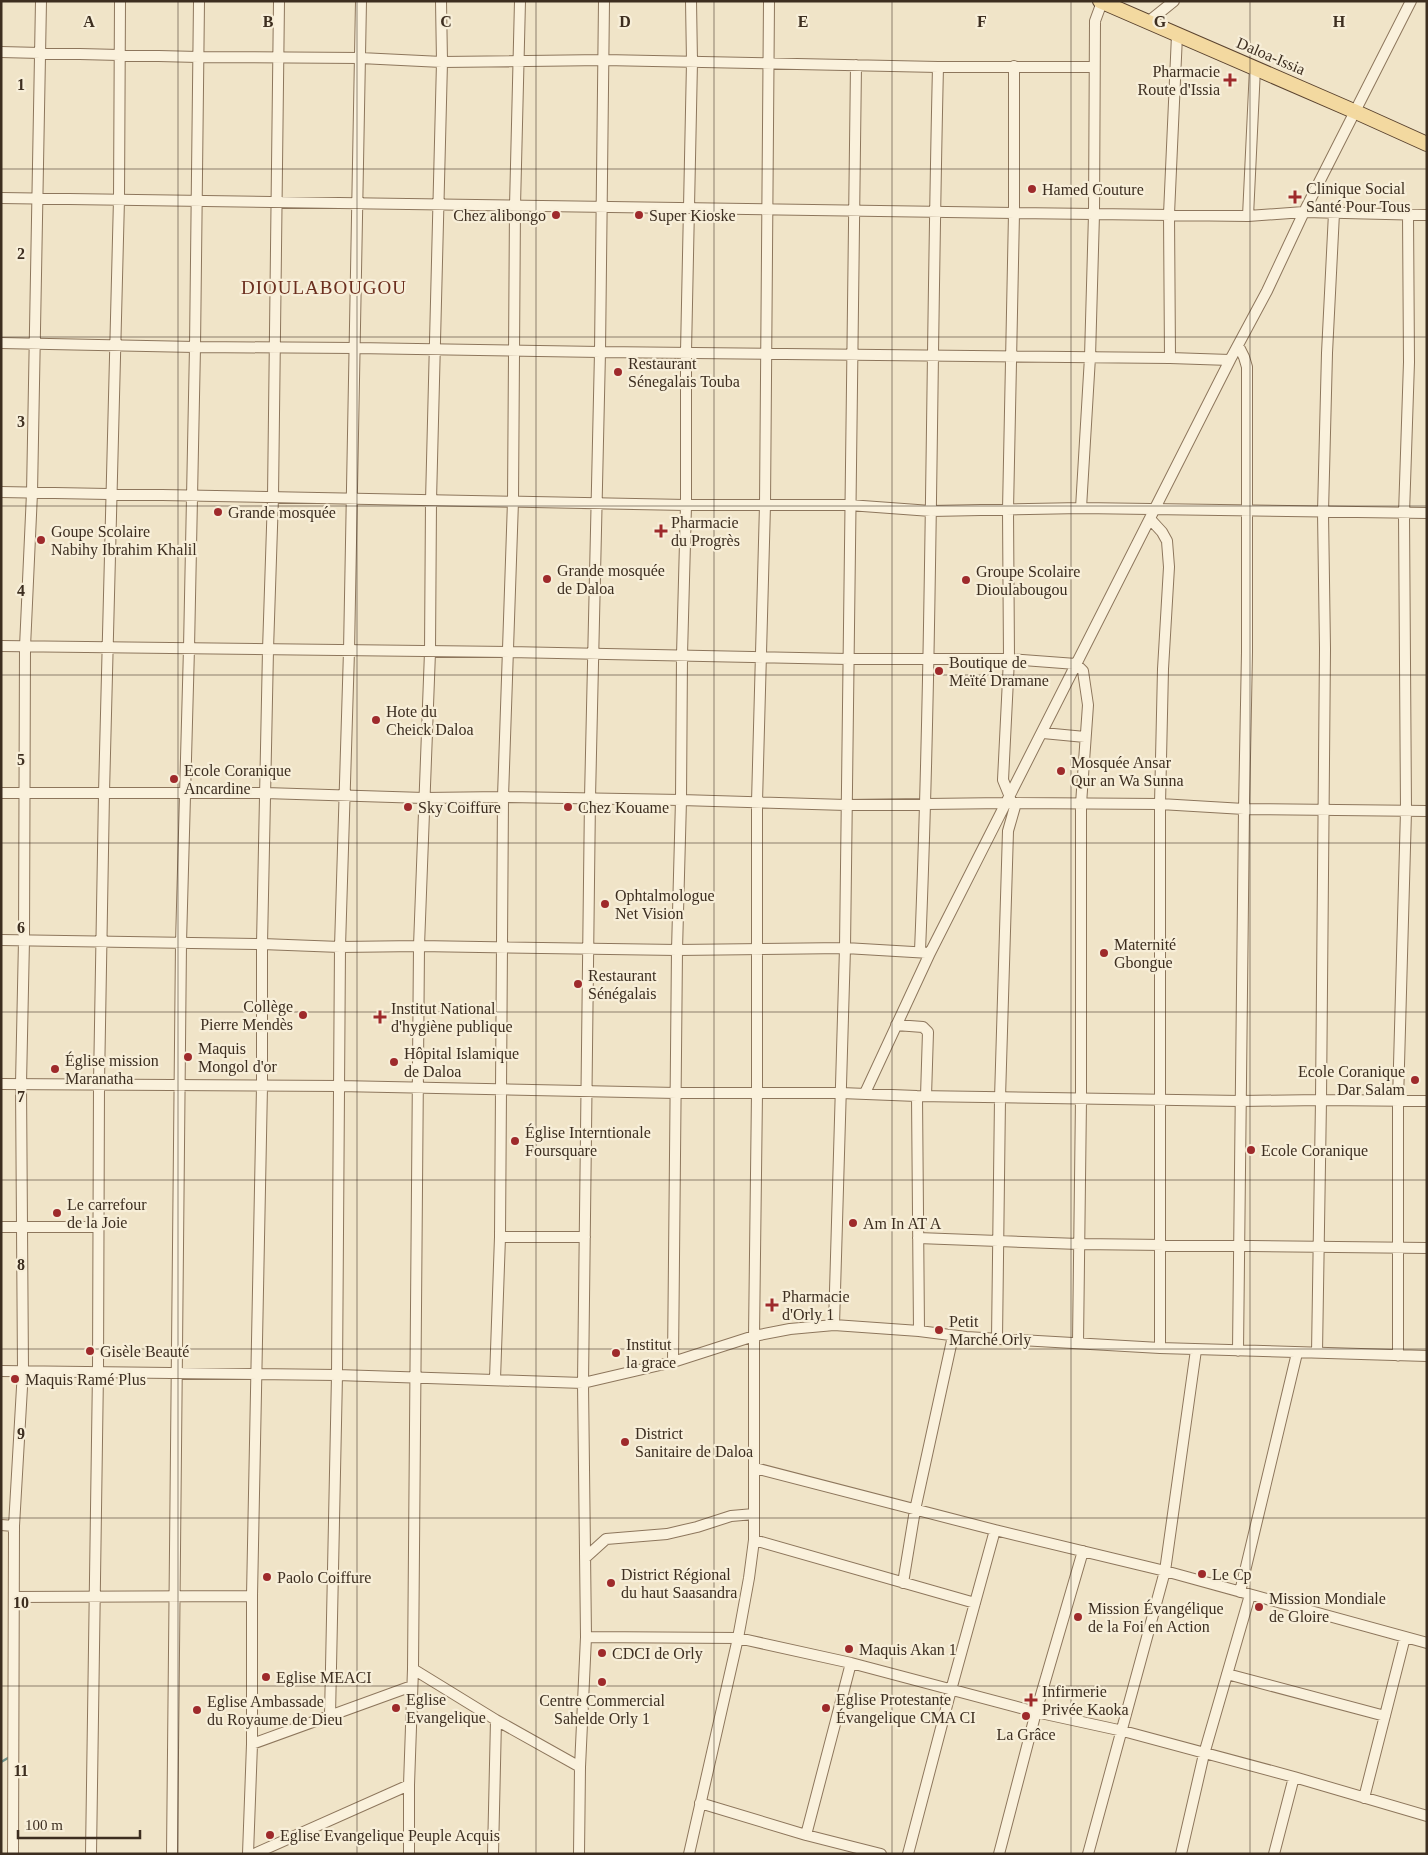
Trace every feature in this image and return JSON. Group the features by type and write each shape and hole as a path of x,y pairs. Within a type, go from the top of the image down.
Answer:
{"main road":[{"name":"Daloa-Issia","path":"1101,2 1427,144"}],"street":[{"path":"13,1854 14,1526 23,1370 21,1084 26,647 32,493 41,1"},
{"path":"91,1854 98,1372 101,941 119,199 120,1"},
{"path":"172,1854 173,1595 181,943 196,347 199,1"},
{"path":"248,1854 252,1744 252,1596 262,1086 262,944 273,497 279,1"},
{"path":"330,1716 336,1376 340,946 349,651 361,1"},
{"path":"409,1854 409,1785 414,1669 419,946 430,652 431,501 442,62 441,1"},
{"path":"495,1379 500,1237 504,797 513,501 520,1"},
{"path":"579,1854 580,1767 586,1637 583,1382 590,798 600,352 604,1"},
{"path":"673,1362 677,950 692,62 691,1"},
{"path":"690,1854 738,1638 754,1540 758,949 757,802 765,505 769,1"},
{"path":"1148,22 1174,1"},
{"path":"865,1093 896,1025 925,952 1011,801 1076,664 1267,291 1304,212 1411,1"},
{"path":"1081,508 1090,357 1094,214 1095,21 1101,2"},
{"path":"1170,358 1169,214 1177,35"},
{"path":"1,52 120,56 360,58 442,62 604,60 938,67 1094,67"},
{"path":"834,1325 845,948 849,505 856,65"},
{"path":"997,1339 1000,1098 1008,831 1011,801 1003,780 1009,659 1008,510 1014,213 1014,66"},
{"path":"925,952 934,212 938,67"},
{"path":"1248,216 1255,68"},
{"path":"1,198 1248,216 1304,212 1427,215"},
{"path":"1317,1354 1325,649 1323,512 1327,353 1334,214"},
{"path":"1398,1356 1398,1101 1406,811 1404,514 1409,362 1408,214"},
{"path":"1,343 1230,360"},
{"path":"1238,345 1244,357 1247,373 1247,643 1238,1351"},
{"path":"1,492 686,506 849,505 931,511 1081,508 1427,513"},
{"path":"1151,520 1167,541 1169,567 1163,669 1160,804 1160,1348"},
{"path":"1,646 509,652 848,659 1009,659 1076,664 1083,671 1086,681 1088,705 1081,804 1081,1099 1078,1344"},
{"path":"1043,733 1085,737"},
{"path":"1,793 265,793 424,798 590,798 846,805 1011,801 1081,804 1160,804 1323,811 1427,811"},
{"path":"1,940 677,950 845,948 925,952"},
{"path":"896,1025 923,1027 928,1032 922,1096 918,1238 919,1331"},
{"path":"1,1084 99,1083 676,1093 865,1093 1000,1098 1241,1102 1321,1100 1427,1101"},
{"path":"1,1227 98,1227"},
{"path":"500,1237 585,1237"},
{"path":"918,1238 1079,1244 1427,1248"},
{"path":"1,1371 257,1374 583,1382 673,1362 754,1336 790,1329 834,1325 919,1331 953,1336 1078,1344 1196,1350 1427,1356"},
{"path":"904,1583 915,1510 953,1336"},
{"path":"1088,1854 1165,1571 1196,1350"},
{"path":"1240,1592 1297,1353"},
{"path":"755,1468 915,1510 1165,1571 1427,1643"},
{"path":"585,1558 609,1538 620,1539 667,1534 698,1527 731,1516 754,1514"},
{"path":"1,1525 14,1526"},
{"path":"908,1854 995,1530"},
{"path":"754,1540 975,1603"},
{"path":"999,1854 1036,1712 1083,1552"},
{"path":"1181,1854 1204,1754 1250,1595"},
{"path":"14,1597 252,1596"},
{"path":"586,1637 738,1638 851,1663 1036,1712 1123,1731 1294,1777 1427,1816"},
{"path":"1364,1798 1405,1637"},
{"path":"806,1835 851,1663"},
{"path":"414,1669 496,1720 580,1767"},
{"path":"1227,1674 1385,1716"},
{"path":"252,1744 412,1686"},
{"path":"493,1854 496,1720"},
{"path":"1274,1854 1294,1777"},
{"path":"254,1854 409,1785"},
{"path":"700,1803 806,1835 881,1854"}],"waterway":[{"path":"1,1762 8,1758"}],"place":[{"name":"Pharmacie Route d'Issia","path":"1230,80"},
{"name":"Hamed Couture","path":"1032,189"},
{"name":"Clinique Social Santé Pour Tous","path":"1295,197"},
{"name":"Chez alibongo","path":"556,215"},
{"name":"Super Kioske","path":"639,215"},
{"name":"Restaurant Sénegalais Touba","path":"618,372"},
{"name":"Grande mosquée","path":"218,512"},
{"name":"Pharmacie du Progrès","path":"661,531"},
{"name":"Goupe Scolaire Nabihy Ibrahim Khalil","path":"41,540"},
{"name":"Grande mosquée de Daloa","path":"547,579"},
{"name":"Groupe Scolaire Dioulabougou","path":"966,580"},
{"name":"Boutique de Meïté Dramane","path":"939,671"},
{"name":"Hote du Cheick Daloa","path":"376,720"},
{"name":"Mosquée Ansar Qur an Wa Sunna","path":"1061,771"},
{"name":"Ecole Coranique Ancardine","path":"174,779"},
{"name":"Sky Coiffure","path":"408,807"},
{"name":"Chez Kouame","path":"568,807"},
{"name":"Ophtalmologue Net Vision","path":"605,904"},
{"name":"Maternité Gbongue","path":"1104,953"},
{"name":"Restaurant Sénégalais","path":"578,984"},
{"name":"Collège Pierre Mendès","path":"303,1015"},
{"name":"Institut National d'hygiène publique","path":"380,1017"},
{"name":"Maquis Mongol d'or","path":"188,1057"},
{"name":"Hôpital Islamique de Daloa","path":"394,1062"},
{"name":"Église mission Maranatha","path":"55,1069"},
{"name":"Ecole Coranique Dar Salam","path":"1415,1080"},
{"name":"Église Interntionale Foursquare","path":"515,1141"},
{"name":"Ecole Coranique","path":"1251,1150"},
{"name":"Le carrefour de la Joie","path":"57,1213"},
{"name":"Am In AT A","path":"853,1223"},
{"name":"Pharmacie d'Orly 1","path":"772,1305"},
{"name":"Petit Marché Orly","path":"939,1330"},
{"name":"Gisèle Beauté","path":"90,1351"},
{"name":"Institut la grace","path":"616,1353"},
{"name":"Maquis Ramé Plus","path":"15,1379"},
{"name":"District Sanitaire de Daloa","path":"625,1442"},
{"name":"Le Cp","path":"1202,1574"},
{"name":"Paolo Coiffure","path":"267,1577"},
{"name":"District Régional du haut Saasandra","path":"611,1583"},
{"name":"Mission Mondiale de Gloire","path":"1259,1607"},
{"name":"Mission Évangélique de la Foi en Action","path":"1078,1617"},
{"name":"Maquis Akan 1","path":"849,1649"},
{"name":"CDCI de Orly","path":"602,1653"},
{"name":"Eglise MEACI","path":"266,1677"},
{"name":"Centre Commercial Sahelde Orly 1","path":"602,1682"},
{"name":"Infirmerie Privée Kaoka","path":"1031,1700"},
{"name":"Eglise Evangelique","path":"396,1708"},
{"name":"Eglise Protestante Évangelique CMA CI","path":"826,1708"},
{"name":"Eglise Ambassade du Royaume de Dieu","path":"197,1710"},
{"name":"La Grâce","path":"1026,1716"},
{"name":"Eglise Evangelique Peuple Acquis","path":"270,1835"}],"district":[{"name":"DIOULABOUGOU","path":"324,287"}]}
